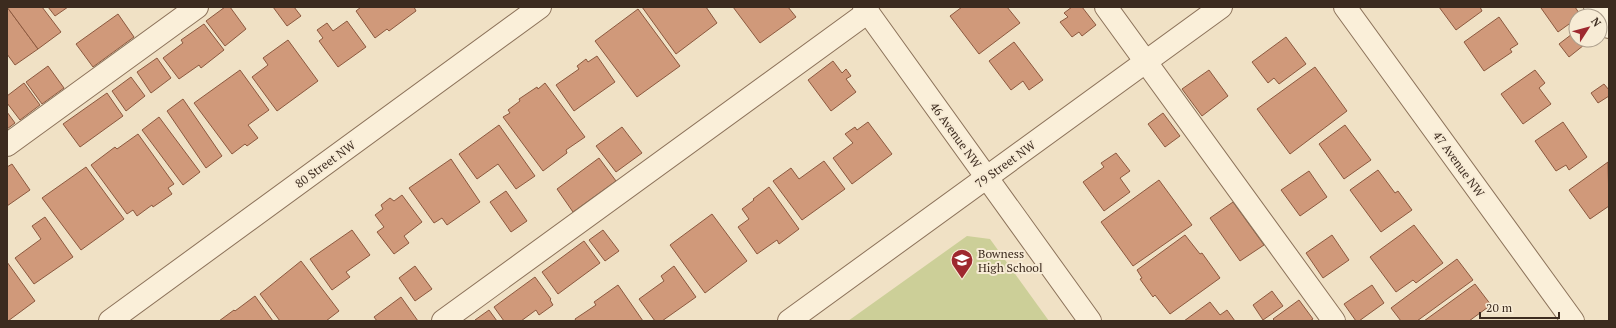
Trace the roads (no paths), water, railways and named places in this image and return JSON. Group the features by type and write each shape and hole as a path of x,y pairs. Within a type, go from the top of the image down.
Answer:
{"street":[{"path":"7,145 197,7"},
{"name":"80 Street NW","path":"110,321 540,7"},
{"path":"1106,7 1334,321"},
{"name":"79 Street NW","path":"789,321 1221,7"},
{"name":"47 Avenue NW","path":"1345,7 1573,321"},
{"path":"1595,7 1609,27"},
{"path":"443,321 866,10"},
{"name":"46 Avenue NW","path":"866,10 1090,321"}],"place":[{"name":"Bowness High School","path":"962,280"}]}
